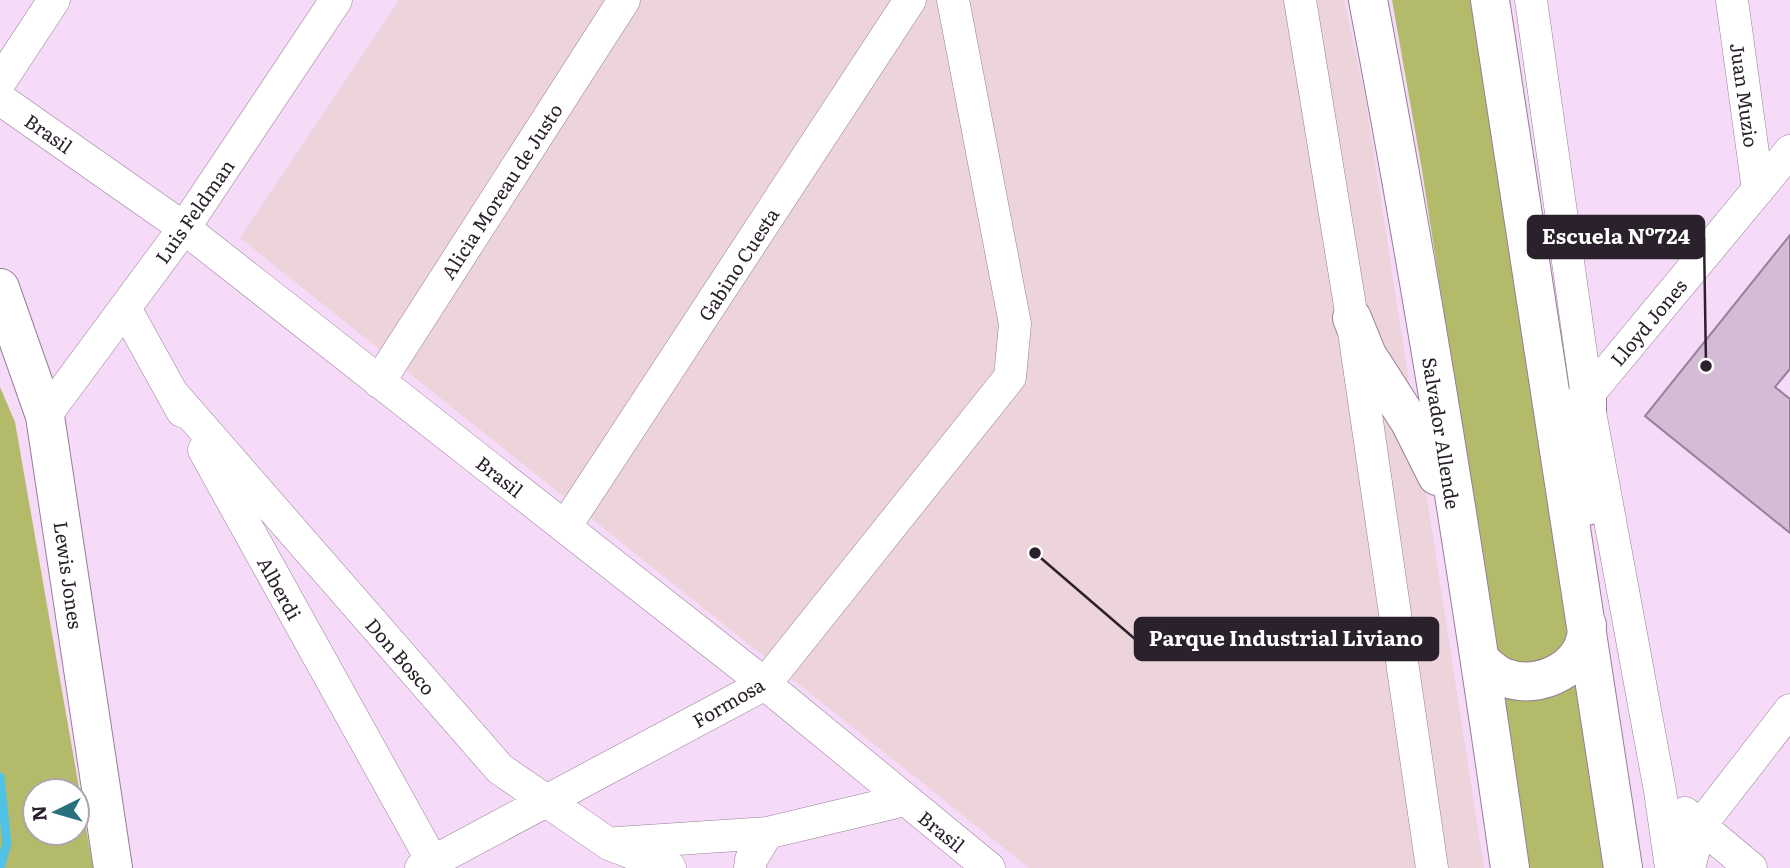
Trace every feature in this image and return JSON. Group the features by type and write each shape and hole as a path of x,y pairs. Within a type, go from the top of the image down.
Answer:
{"main road":[{"name":"Salvador Allende","path":"1368,0 1390,113 1480,661 1510,868"},
{"path":"1490,0 1623,868"},
{"name":"Lewis Jones","path":"0,288 46,416 113,868"},
{"path":"1352,318 1367,355 1410,422 1455,514"},
{"path":"1480,661 1502,677 1528,683 1555,677 1576,660 1587,636 1587,396"}],"street":[{"path":"0,82 54,0"},
{"name":"Luis Feldman","path":"46,416 184,228 336,0"},
{"name":"Alicia Moreau de Justo","path":"379,382 624,0"},
{"name":"Gabino Cuesta","path":"565,527 910,0"},
{"name":"Formosa","path":"430,866 543,801 765,684 1010,377 1014,324 953,0"},
{"path":"1300,0 1352,318 1432,868"},
{"path":"1531,0 1587,396 1660,791 1671,868"},
{"name":"Juan Muzio","path":"1732,0 1758,190"},
{"name":"Brasil","path":"0,99 184,228 765,684 989,868"},
{"name":"Lloyd Jones","path":"1587,396 1790,151"},
{"name":"Alberdi","path":"125,308 430,866"},
{"name":"Don Bosco","path":"173,394 500,769 543,801 610,844 670,868"},
{"path":"1689,868 1700,826 1790,710"},
{"path":"1660,791 1751,868"},
{"path":"610,844 767,833 905,800"},
{"path":"750,868 751,860 767,833"}],"shaded area":[{"path":"399,0 1344,0 1365,97 1484,868 1029,868 240,238"}],"green space":[{"path":"1392,0 1473,0 1607,868 1529,868 1422,170"},
{"path":"0,387 15,422 77,777 21,777 21,847 89,847 93,868 0,868"}],"building":[{"path":"1790,235 1790,369 1775,387 1790,399 1790,533 1645,416"}],"waterway":[{"path":"0,777 7,843 0,868"}],"place":[{"name":"Escuela Nº724","path":"1706,366"},
{"name":"Parque Industrial Liviano","path":"1035,553"}]}
